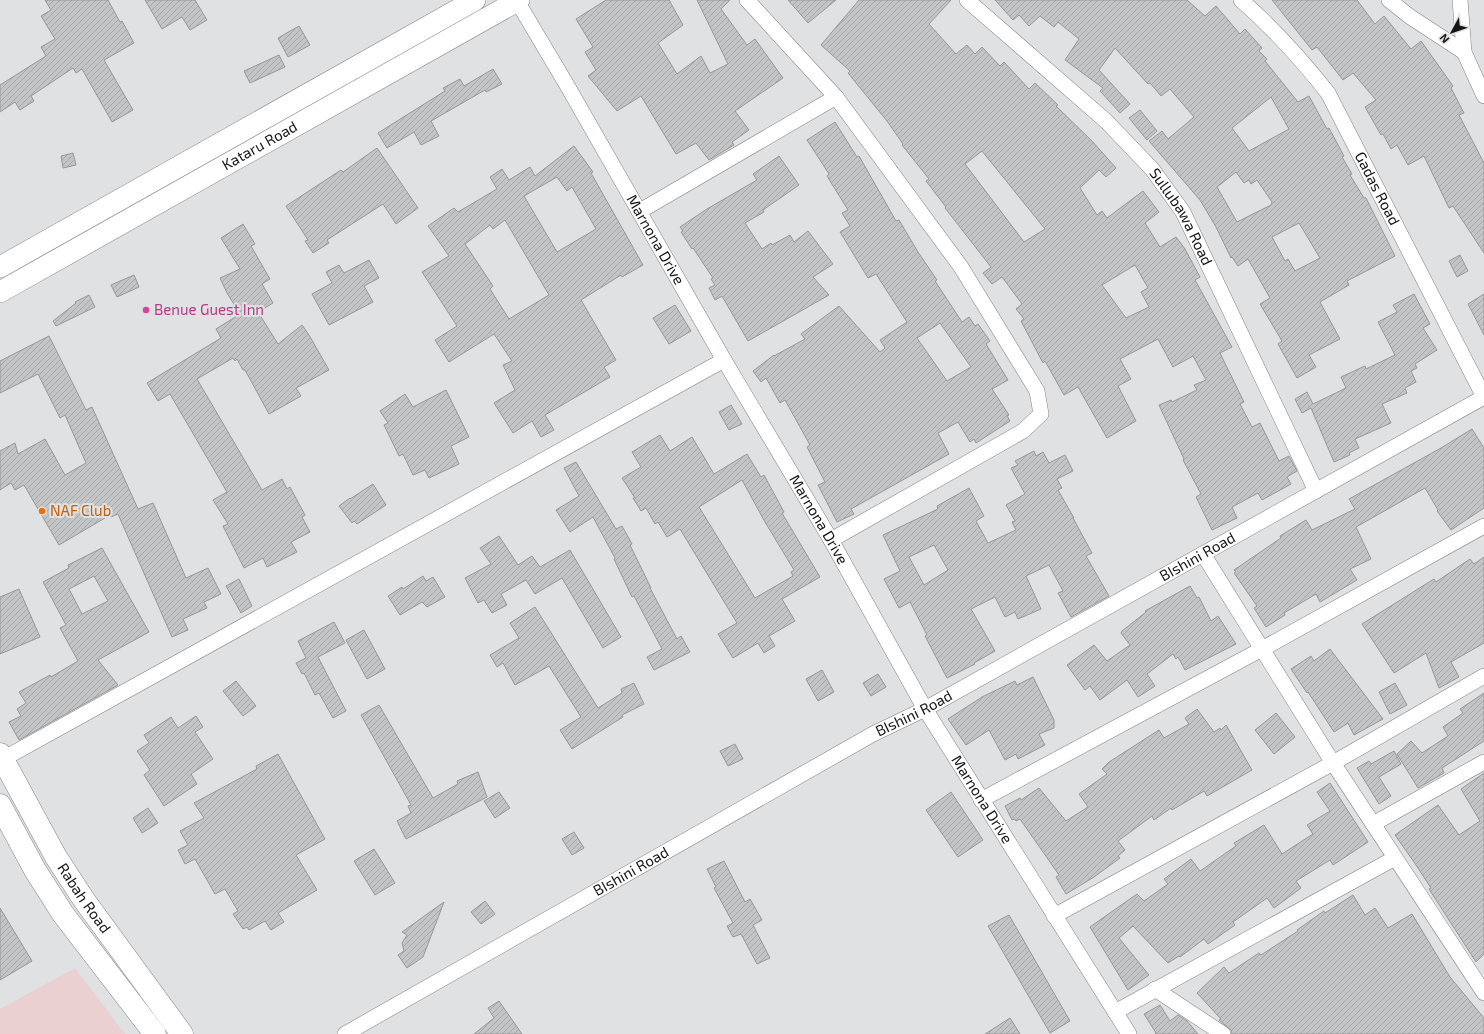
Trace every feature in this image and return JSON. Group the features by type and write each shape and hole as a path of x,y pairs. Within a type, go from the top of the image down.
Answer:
{"main road":[{"name":"Rabah Road","path":"1,756 56,857 80,894 182,1034"},
{"name":"Rabah Road","path":"0,805 35,870 63,914 155,1034"}],"street":[{"name":"Kataru Road","path":"0,267 475,0"},
{"path":"747,0 836,97 962,267 1037,391 1041,414 1023,431 832,540"},
{"name":"Sullubawa Road","path":"967,0 1106,122 1152,169 1183,212 1316,491"},
{"name":"Gadas Road","path":"1241,0 1271,28 1312,72 1328,93 1484,397"},
{"path":"1389,0 1409,16 1464,52"},
{"path":"1460,0 1464,52 1484,96"},
{"name":"Kataru Road","path":"0,292 518,1"},
{"name":"Marnona Drive","path":"518,1 640,211 724,360 832,540 925,709 1129,1034"},
{"path":"640,211 836,97"},
{"path":"1,756 724,360"},
{"name":"BIshini Road","path":"345,1034 783,784 873,734 925,709 1484,397"},
{"path":"981,800 1262,649 1484,526"},
{"path":"1203,554 1372,824 1484,993"},
{"path":"1054,916 1333,763 1484,676"},
{"path":"1372,824 1484,762"},
{"path":"1115,1012 1395,858"},
{"path":"1155,989 1223,1034"}],"shaded area":[{"path":"75,968 125,1034 0,1034 0,1009"}],"building":[{"path":"45,0 108,0 134,43 104,60 133,110 112,122 82,69 76,73 73,68 31,96 34,101 20,110 15,102 0,112 0,85 46,56 41,47 55,39 41,16 51,10"},
{"path":"145,0 195,0 207,20 190,30 182,17 162,29"},
{"path":"606,0 669,0 683,25 658,43 677,74 701,56 710,73 728,64 697,0 730,0 721,9 747,45 755,39 783,78 735,111 749,130 732,142 734,145 709,160 696,143 676,154 641,96 617,111 588,76 596,70 585,52 593,47 576,19"},
{"path":"788,0 836,0 808,23"},
{"path":"859,0 951,0 929,24 956,54 967,45 975,54 982,47 1000,66 1004,62 1029,89 1035,83 1058,105 1056,106 1092,141 1116,168 1106,177 1099,170 1080,188 1097,215 1102,211 1107,218 1143,191 1159,212 1145,223 1160,247 1176,237 1185,249 1200,277 1195,280 1232,347 1220,353 1244,402 1240,404 1252,427 1260,423 1279,461 1289,456 1297,471 1287,477 1291,484 1262,500 1258,493 1232,507 1237,518 1212,530 1196,497 1201,494 1183,460 1184,459 1159,405 1171,400 1172,402 1197,390 1194,385 1206,380 1193,356 1173,367 1158,339 1120,359 1131,379 1118,386 1136,421 1107,438 1078,387 1064,395 1045,361 1043,363 1021,321 1024,319 1016,309 1022,304 1002,277 992,284 983,273 991,267 945,208 946,207 926,181 929,179 902,145 903,144 887,121 848,73 850,71 821,45","holes":["982,151 1045,229 1024,242 965,164","1135,265 1148,288 1141,292 1149,307 1126,318 1102,285"]},
{"path":"995,0 1187,0 1205,16 1216,6 1240,34 1245,29 1262,48 1259,51 1267,59 1265,61 1298,102 1309,96 1327,129 1329,128 1344,156 1342,157 1352,174 1350,175 1364,198 1366,198 1395,256 1347,281 1349,285 1320,302 1340,339 1309,355 1316,367 1297,378 1278,344 1282,341 1260,304 1270,298 1248,259 1238,266 1232,257 1231,258 1216,227 1200,200 1149,141 1162,131 1168,139 1194,117 1170,89 1161,96 1115,48 1099,70 1130,104 1120,113 1100,91 1103,88 1065,60 1079,39 1058,22 1054,27 1040,16 1029,26 1019,15 1013,20","holes":["1271,97 1289,129 1249,151 1232,128","1236,172 1244,183 1249,180 1251,184 1257,180 1272,202 1271,205 1237,222 1217,187","1299,223 1320,258 1295,271 1288,259 1285,261 1272,237"]},
{"path":"1272,0 1357,0 1375,24 1384,16 1411,49 1421,41 1453,86 1451,88 1464,113 1459,115 1484,163 1484,253 1453,206 1449,208 1424,156 1408,165 1397,145 1391,149 1365,107 1376,100 1353,73 1343,80 1317,47 1312,50"},
{"path":"299,26 310,45 288,57 278,38"},
{"path":"279,55 285,67 250,83 244,71"},
{"path":"493,69 502,84 486,92 485,90 431,121 439,136 421,145 414,132 387,148 378,133 445,91 443,88 460,79 464,86"},
{"path":"1140,110 1157,131 1147,140 1129,118"},
{"path":"835,122 857,157 859,156 896,221 899,220 937,280 935,281 962,322 969,317 975,326 978,324 990,341 986,344 1008,380 992,389 1009,415 1007,416 1010,421 976,443 974,439 970,442 958,422 938,433 949,454 851,509 854,514 837,522 818,485 825,482 807,447 810,445 785,400 780,403 766,378 761,382 753,371 774,355 805,339 801,334 839,306 880,352 885,348 880,340 907,322 876,274 868,278 840,232 850,226 842,213 848,210 827,176 829,174 807,140","holes":["940,323 971,367 947,381 917,338"]},
{"path":"574,146 593,172 591,173 643,265 622,277 621,275 581,300 616,360 604,367 610,377 545,415 554,430 541,437 532,421 513,433 494,403 515,390 503,365 512,361 494,334 449,362 435,340 457,326 422,272 449,256 428,226 454,208 458,212 497,189 490,177 502,169 509,180 530,167 535,176","holes":["557,177 567,191 572,187 596,229 557,252 524,196","505,220 549,295 509,319 490,289 493,286 465,244 490,225 493,229"]},
{"path":"377,148 418,208 396,224 383,204 327,240 329,243 313,253 305,241 308,240 286,206 341,170 343,172"},
{"path":"73,153 76,165 63,168 61,156"},
{"path":"779,156 799,185 763,210 764,212 745,223 762,249 771,243 772,245 790,235 794,242 808,231 833,264 813,277 829,295 748,341 722,296 715,300 709,288 715,285 711,279 713,278 681,232 683,231 680,227 707,209 757,180 753,174"},
{"path":"243,224 255,244 251,246 270,279 262,284 273,303 258,312 278,344 302,325 329,370 296,388 301,396 269,414 245,370 243,370 237,359 235,361 233,358 197,379 262,490 282,479 287,489 290,487 305,515 302,517 310,532 291,542 297,552 267,567 263,558 244,568 223,526 228,524 213,500 227,492 170,394 158,401 147,383 221,338 216,329 240,314 220,278 240,269 221,238"},
{"path":"1460,255 1468,271 1457,277 1449,261"},
{"path":"369,260 379,278 364,286 373,302 329,325 312,294 332,283 326,272 339,265 344,273"},
{"path":"134,275 139,287 117,297 111,285"},
{"path":"1414,294 1430,324 1423,328 1437,350 1415,364 1417,368 1411,371 1416,382 1405,388 1407,393 1382,404 1391,423 1355,439 1359,448 1349,453 1350,455 1334,462 1311,408 1302,413 1295,399 1307,392 1313,404 1346,388 1341,377 1365,366 1366,369 1395,355 1378,322 1397,312 1393,305"},
{"path":"1484,294 1484,335 1468,304"},
{"path":"89,295 95,307 56,326 53,321 76,303 75,302"},
{"path":"675,305 691,331 669,344 653,318"},
{"path":"49,336 86,410 92,407 138,509 153,503 186,578 208,568 221,594 204,602 207,608 183,619 188,630 172,637 118,514 111,517 110,515 59,545 24,485 15,490 11,483 0,490 0,451 15,443 18,454 45,439 65,475 86,463 65,415 60,418 38,374 0,393 0,361"},
{"path":"446,390 469,437 451,446 459,464 429,478 425,470 413,475 403,454 399,456 384,425 388,423 380,411 405,394 413,407"},
{"path":"731,405 742,424 729,430 719,412"},
{"path":"1472,429 1484,448 1484,508 1451,530 1437,511 1438,510 1425,488 1356,527 1371,559 1350,569 1357,580 1320,602 1316,594 1284,613 1285,615 1266,627 1254,608 1257,606 1234,573 1236,572 1234,570 1281,538 1280,536 1306,520 1312,530 1355,509 1349,499"},
{"path":"660,435 670,451 692,437 714,474 747,454 761,477 764,475 784,512 782,513 820,577 782,599 795,621 769,636 775,646 764,653 758,643 733,658 718,634 737,623 680,529 667,537 658,522 655,524 646,508 641,511 633,498 635,498 622,478 641,467 632,452","holes":["742,480 794,570 791,572 793,576 755,598 699,507"]},
{"path":"1034,451 1036,456 1043,452 1049,463 1065,455 1073,471 1057,479 1062,488 1058,490 1092,553 1086,556 1109,596 1071,617 1058,593 1063,591 1049,565 1026,576 1041,609 1018,619 1015,612 1005,617 995,597 971,609 995,651 974,663 975,664 947,678 925,636 927,635 910,602 899,608 884,579 900,571 883,535 938,509 937,506 969,488 984,516 976,521 988,543 1016,530 1012,522 1015,521 1006,505 1025,494 1011,468 1018,465 1015,461","holes":["934,545 948,570 924,585 909,557"]},
{"path":"576,462 616,529 622,526 632,544 630,545 650,588 677,639 681,636 690,652 654,670 647,657 662,649 634,596 632,597 614,559 615,558 593,517 570,532 556,510 579,496 564,468"},
{"path":"373,484 386,505 357,524 354,521 352,523 339,506"},
{"path":"499,536 518,565 532,556 540,567 570,550 621,637 603,648 562,578 535,594 526,580 501,594 507,605 492,613 484,600 478,603 465,578 491,564 480,548"},
{"path":"102,548 149,632 98,660 118,685 19,740 9,722 21,716 17,709 26,703 19,692 50,675 51,677 78,661 60,628 66,625 43,582 69,568 68,565","holes":["94,576 108,601 82,614 69,589"]},
{"path":"1484,557 1484,643 1451,662 1459,677 1439,688 1426,653 1394,673 1362,624 1434,579 1436,582 1470,559 1474,564"},
{"path":"423,576 426,581 433,577 445,597 427,607 422,602 400,615 388,596 402,587 403,589"},
{"path":"239,579 252,606 241,613 226,586"},
{"path":"1190,586 1197,598 1199,597 1211,621 1218,616 1236,644 1185,670 1178,657 1176,659 1173,654 1147,674 1155,686 1138,697 1127,680 1100,700 1090,686 1085,690 1067,665 1094,645 1107,661 1130,645 1121,633 1122,631 1146,612 1145,611"},
{"path":"19,589 40,637 0,654 0,597"},
{"path":"535,607 598,708 622,693 621,689 634,683 644,704 622,715 623,717 572,749 560,730 581,717 549,666 515,685 503,663 497,667 490,655 519,638 510,623"},
{"path":"334,622 345,643 318,657 346,711 333,718 319,693 315,695 304,673 302,674 296,663 306,658 298,641"},
{"path":"364,630 385,669 367,679 346,640"},
{"path":"1330,649 1383,719 1354,735 1348,723 1334,732 1291,669 1311,656 1314,661"},
{"path":"822,670 834,692 818,701 806,679"},
{"path":"878,674 886,687 871,696 863,683"},
{"path":"1033,677 1054,720 1054,728 1039,734 1045,745 1018,759 1016,754 1005,760 989,730 966,745 948,719 982,697 1015,681 1017,685"},
{"path":"236,681 256,706 243,716 223,691"},
{"path":"1395,683 1407,705 1390,714 1379,692"},
{"path":"1484,693 1484,741 1442,768 1444,773 1418,788 1397,754 1411,741 1422,753 1448,736 1443,727 1463,713 1460,709"},
{"path":"379,705 433,798 458,784 457,781 478,772 487,797 406,839 397,821 411,813 408,806 411,805 361,715"},
{"path":"1197,709 1214,732 1220,728 1221,730 1226,725 1252,770 1207,796 1204,791 1172,810 1171,808 1154,820 1152,816 1118,841 1125,850 1118,856 1120,858 1094,877 1066,894 1056,877 1059,875 1020,819 1016,821 1015,819 1012,820 1005,806 1020,798 1021,800 1039,788 1066,821 1088,807 1079,794 1107,774 1102,769 1109,762 1159,730 1164,738 1189,724 1185,718"},
{"path":"1276,713 1295,737 1274,754 1255,730"},
{"path":"196,716 203,727 195,732 213,759 191,774 197,784 164,806 144,775 150,770 137,751 149,743 144,735 171,717 178,728"},
{"path":"735,744 743,759 728,766 720,751"},
{"path":"1394,751 1401,764 1379,777 1391,796 1379,804 1357,768 1369,761 1371,764"},
{"path":"278,754 325,839 296,855 317,890 278,913 284,922 271,930 265,921 249,930 247,927 243,929 233,914 238,911 225,889 215,894 195,859 185,864 178,850 188,845 180,831 204,818 194,803 257,769 256,766"},
{"path":"1484,773 1484,954 1476,962 1429,889 1431,888 1395,835 1438,805 1459,835 1480,821 1461,789"},
{"path":"1330,783 1368,842 1333,865 1330,860 1296,881 1301,888 1274,908 1267,898 1233,922 1235,925 1208,944 1204,939 1180,957 1179,956 1168,963 1133,926 1119,938 1149,975 1128,990 1090,927 1137,894 1144,901 1168,884 1164,879 1191,859 1200,871 1236,846 1234,843 1264,825 1282,854 1313,834 1307,825 1330,811 1317,792"},
{"path":"499,792 510,808 495,818 484,801"},
{"path":"951,792 983,840 958,857 926,810"},
{"path":"148,808 158,823 142,833 133,818"},
{"path":"574,832 584,848 572,855 562,839"},
{"path":"374,849 395,883 375,895 354,861"},
{"path":"724,861 745,902 750,899 762,920 753,925 770,958 757,964 741,934 733,937 727,926 733,923 714,888 716,887 707,869"},
{"path":"1353,895 1365,915 1375,908 1388,928 1412,914 1450,977 1484,1018 1484,1034 1232,1034 1231,1030 1219,1020 1221,1019 1197,993 1224,967 1229,973 1259,953 1261,955 1298,931 1297,930 1324,911 1325,913"},
{"path":"485,901 495,914 481,924 471,912"},
{"path":"444,902 423,957 407,968 398,955 404,951 402,943 407,935 402,932"},
{"path":"0,908 32,961 0,980"},
{"path":"1009,915 1070,1021 1050,1033 988,926"},
{"path":"499,1001 522,1034 474,1034 494,1018 488,1008"},
{"path":"1160,1005 1170,1021 1178,1015 1187,1021 1198,1034 1155,1034 1156,1033 1144,1014"},
{"path":"1010,1018 1020,1034 985,1034"}],"place":[{"name":"Benue Guest Inn","path":"146,310"},
{"name":"NAF Club","path":"42,511"}]}
